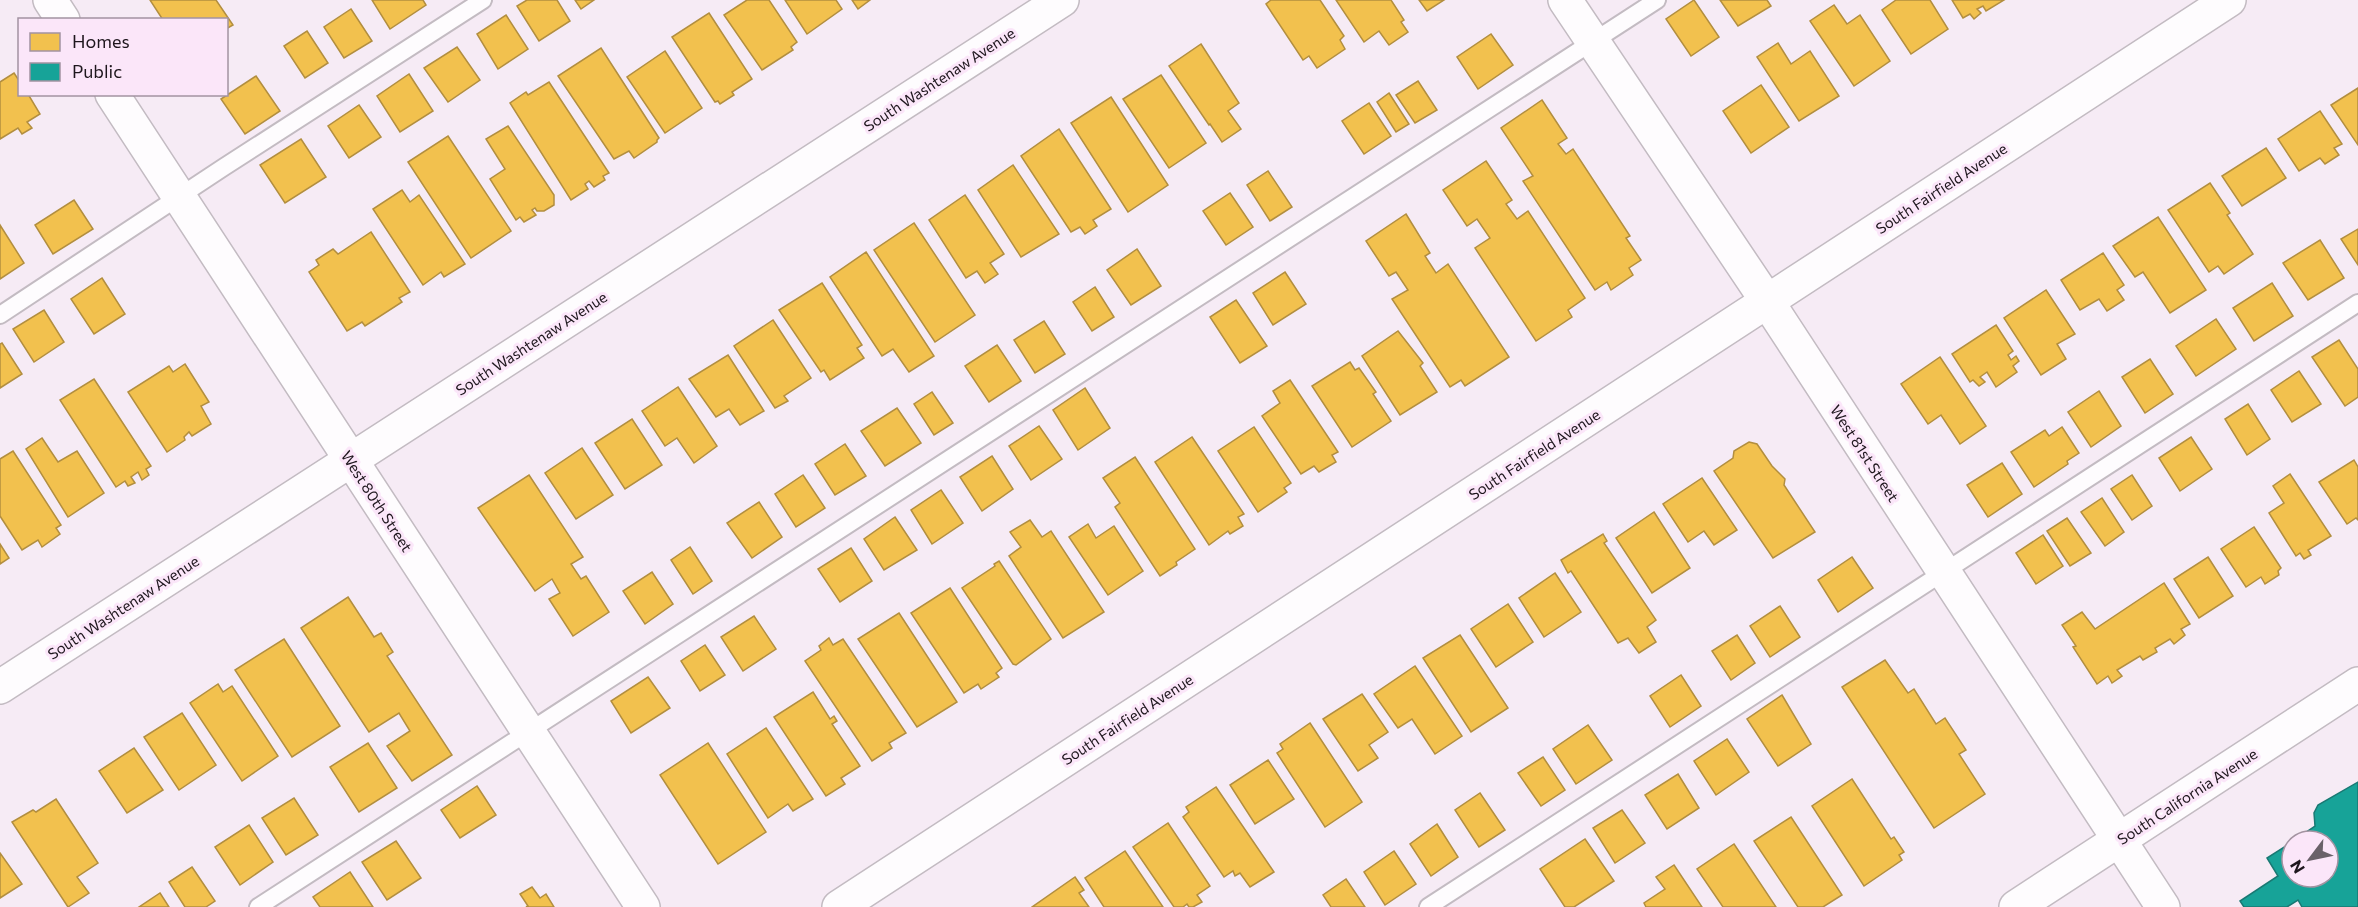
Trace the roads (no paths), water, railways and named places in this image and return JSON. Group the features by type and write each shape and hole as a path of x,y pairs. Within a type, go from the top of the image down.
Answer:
{"street":[{"path":"50,0 62,18"},
{"name":"South Washtenaw Avenue","path":"0,687 1062,0"},
{"name":"West 81st Street","path":"1565,0 1767,301 2163,907"},
{"name":"South Fairfield Avenue","path":"839,907 2229,0"},
{"name":"West 80th Street","path":"113,96 643,907"},
{"name":"South California Avenue","path":"2016,907 2358,684"}],"lane":[{"path":"0,315 178,196 483,0"},
{"path":"258,907 1657,0"},
{"path":"1428,907 2358,303"}]}
